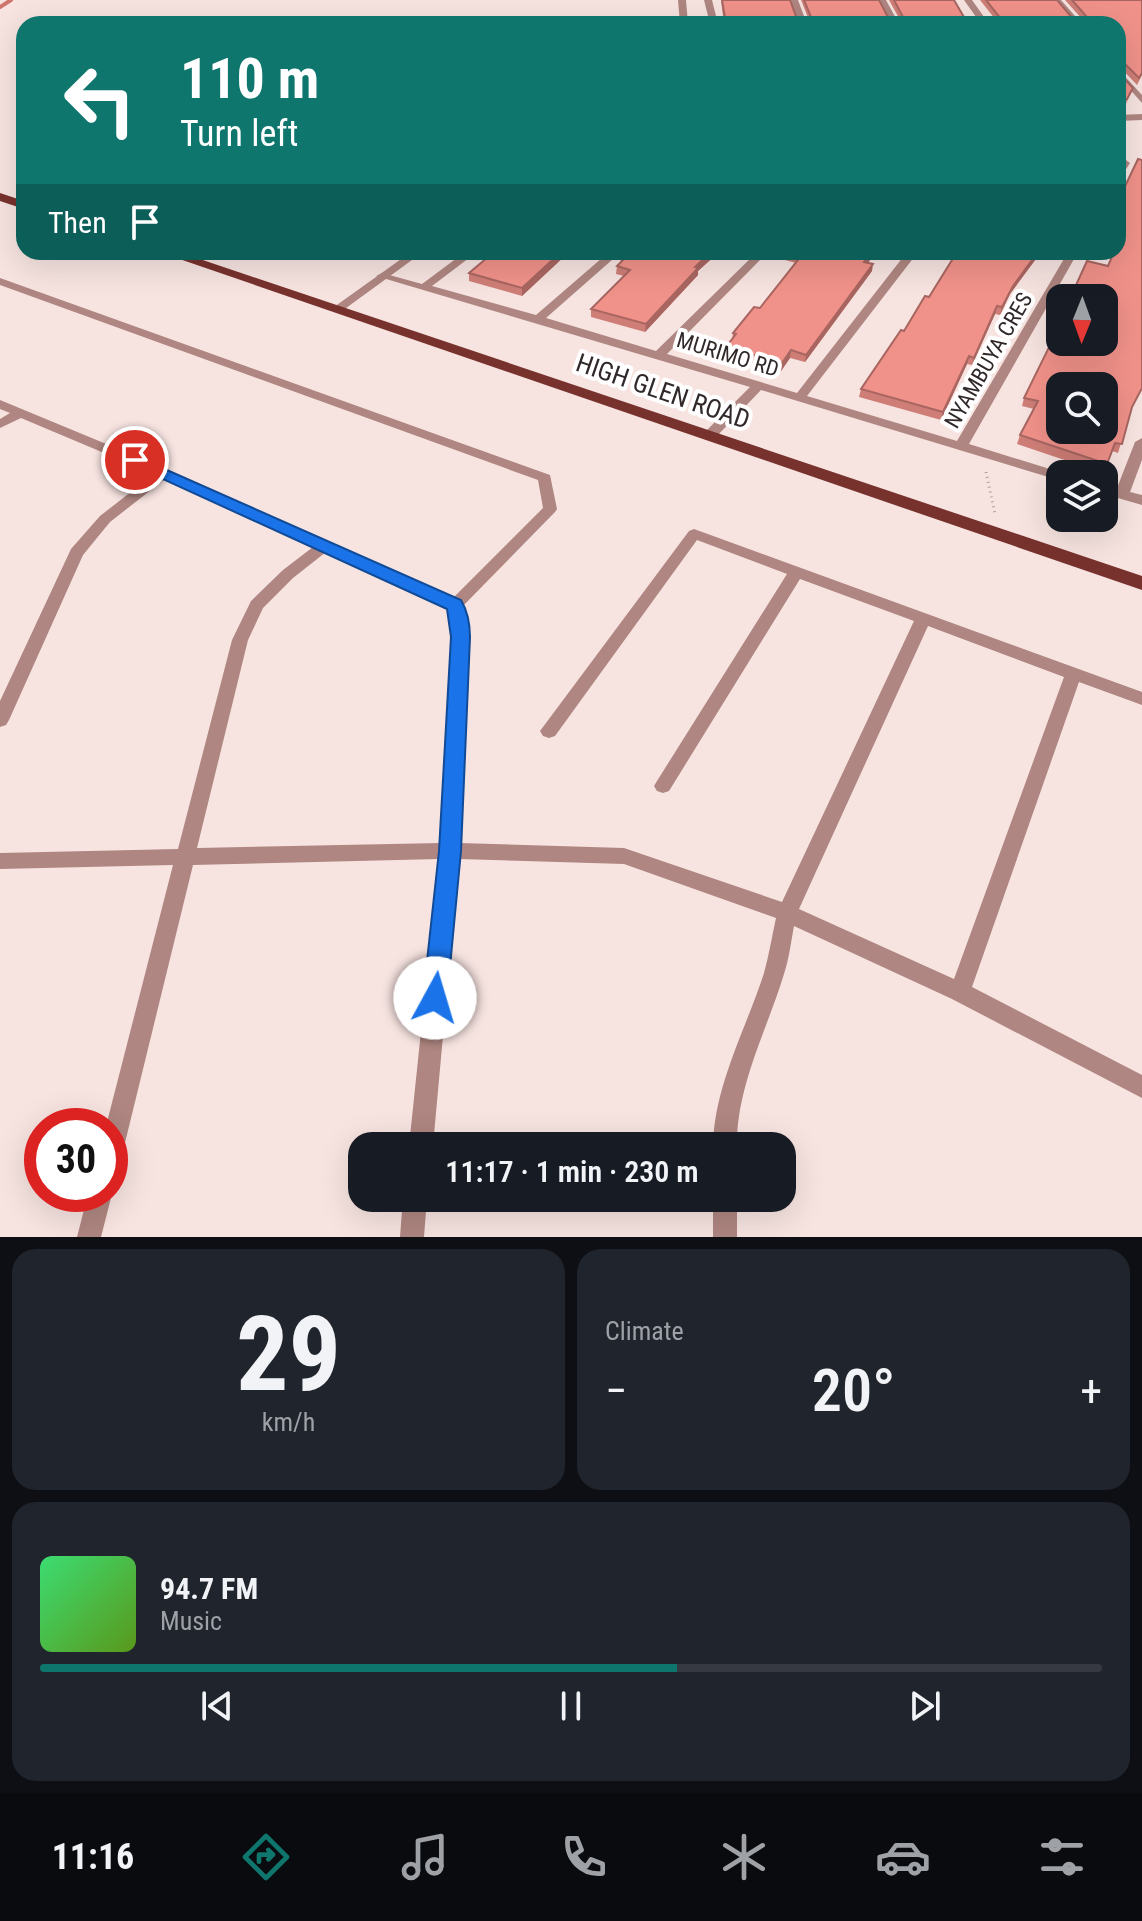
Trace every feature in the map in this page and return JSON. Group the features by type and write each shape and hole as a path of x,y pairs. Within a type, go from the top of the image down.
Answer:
{"main road":[{"name":"HIGH GLEN ROAD","path":"190,260 711,434 1142,583"}],"street":[{"path":"1057,0 1071,16"},
{"path":"1126,81 1142,100"},
{"path":"338,309 406,260"},
{"path":"423,288 461,260"},
{"path":"538,319 607,260"},
{"path":"658,356 755,260"},
{"path":"799,398 907,260"},
{"name":"NYAMBUYA CRES","path":"961,446 1068,260"},
{"name":"MURIMO RD","path":"382,276 538,319 1046,472"},
{"path":"0,281 545,478 550,509 455,605"},
{"path":"711,434 758,386"},
{"path":"0,404 164,473 455,605 461,637 450,851 422,1132"},
{"path":"0,424 21,412"},
{"path":"1122,495 1142,442"},
{"path":"0,720 76,553 105,519 164,473"},
{"path":"1118,494 1142,500"},
{"path":"549,731 694,534 1142,699"},
{"path":"122,1108 240,640 257,605 288,574 324,546"},
{"path":"663,786 796,572"},
{"path":"725,1132 739,1073 775,971 787,913 924,618"},
{"path":"960,992 1073,674"},
{"path":"0,861 450,851 624,856 787,913 960,992 1142,1087"},
{"path":"89,1237 95,1212"},
{"path":"412,1237 414,1212"},
{"path":"725,1212 725,1237"}],"path":[{"path":"979,452 993,493 996,533"}],"building":[{"path":"722,0 790,0 796,16 725,16"},
{"path":"804,0 879,0 887,16 811,16"},
{"path":"894,0 954,0 963,16 902,16"},
{"path":"986,0 1057,0 1071,16 999,16"},
{"path":"1072,0 1142,0 1142,73 1139,78 1126,65 1126,16 1086,16"},
{"path":"1126,81 1133,88 1126,99"},
{"path":"1138,159 1142,160 1142,388 1132,407 1122,444 1118,443 1118,372 1046,372 1046,444 1020,435 1038,401 1024,398 1046,353 1046,356 1118,356 1118,284 1076,284 1087,261 1108,266 1111,260 1126,260 1126,184"},
{"path":"484,260 552,260 522,288 469,273"},
{"path":"623,260 702,260 646,324 591,309 630,270 617,266"},
{"path":"798,260 866,260 864,262 873,264 806,355 791,350 782,363 726,347 754,307 760,308"},
{"path":"952,260 1032,260 1002,307 997,306 974,358 969,356 943,412 861,389 901,330 904,331 925,296 929,297"},
{"path":"1047,444 1115,444 1109,460 1095,460"}],"waterway":[{"path":"0,7 11,0"}],"route":[{"path":"135,460 455,605 461,637 450,851 435,998"}]}
